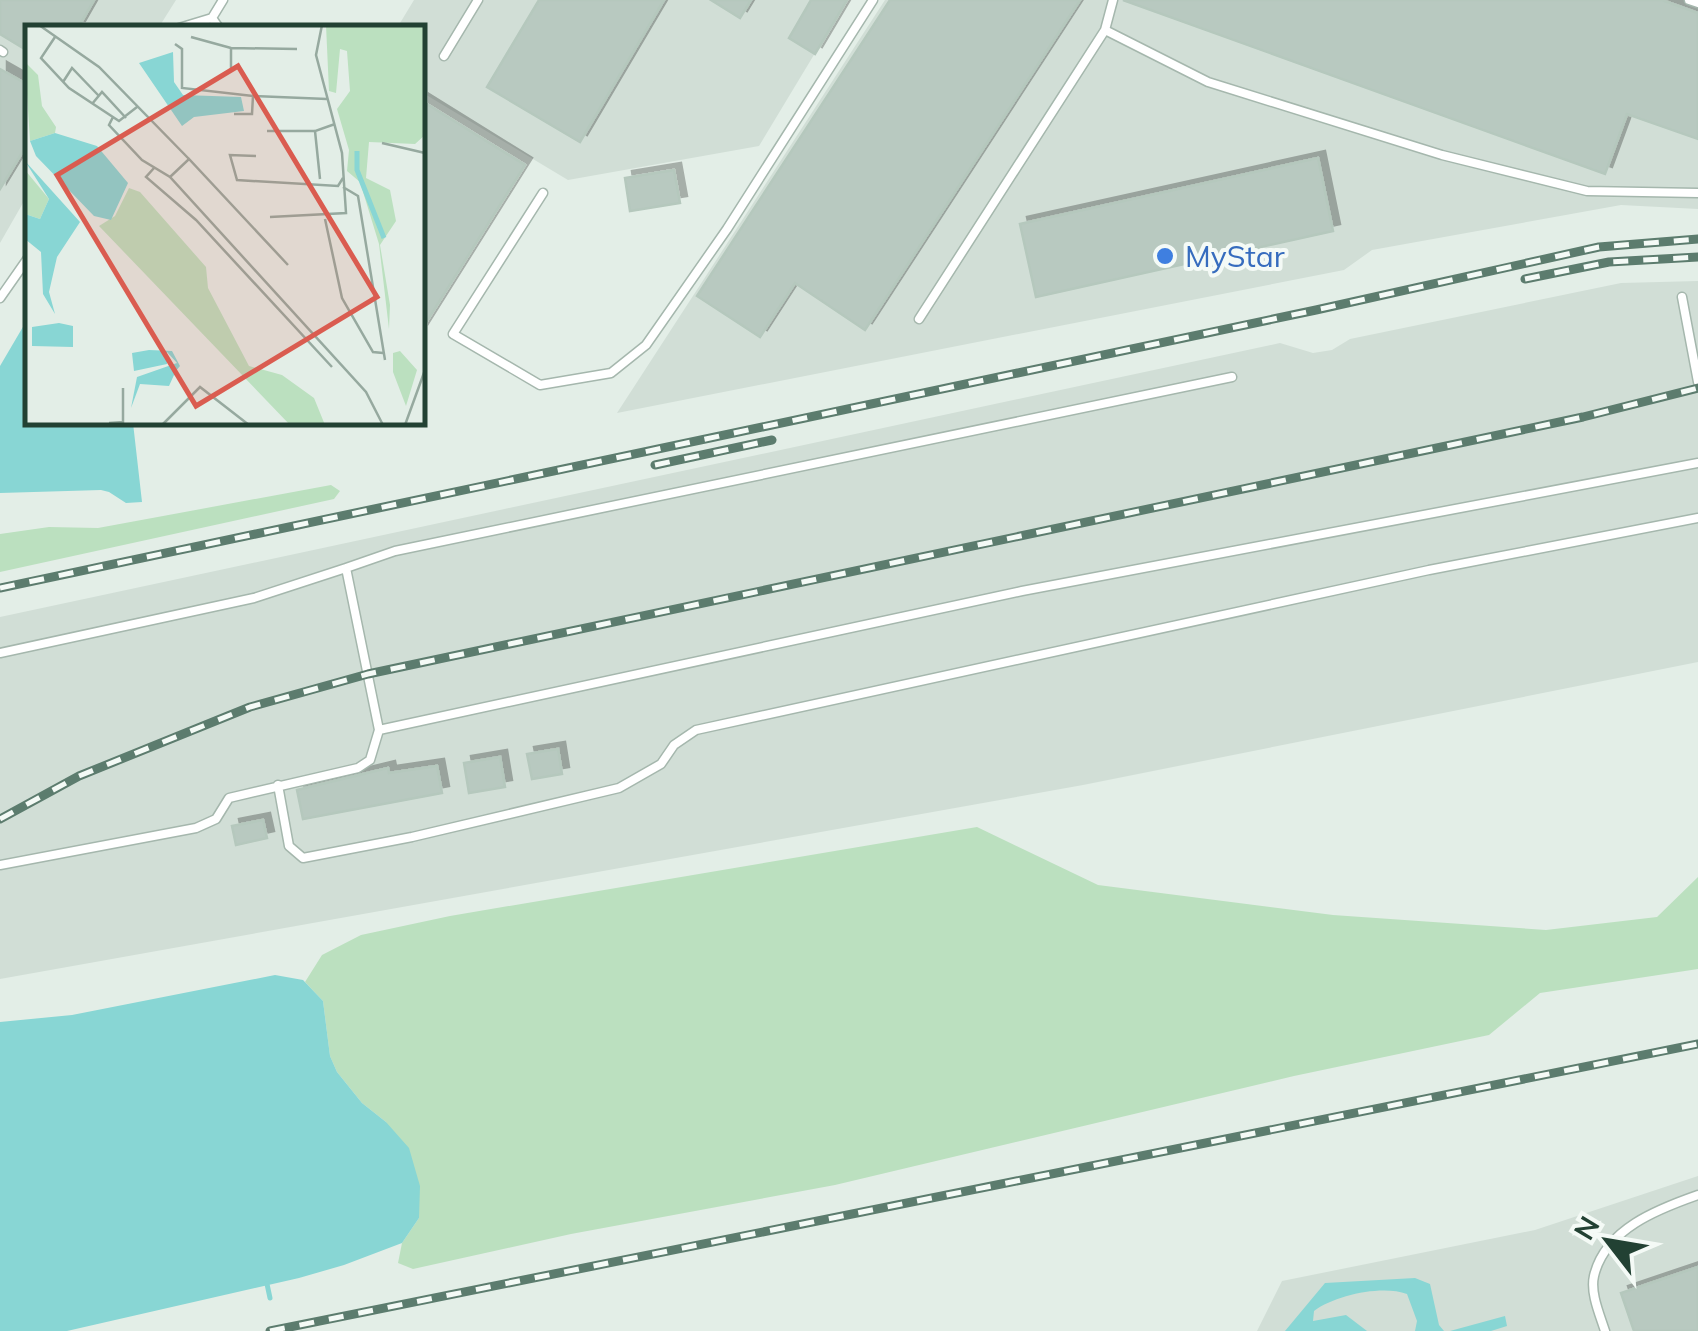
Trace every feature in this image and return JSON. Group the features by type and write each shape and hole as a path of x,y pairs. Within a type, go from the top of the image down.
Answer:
{"lane":[{"path":"189,25 212,18 223,0"},
{"path":"444,56 478,0"},
{"path":"544,193 453,334 540,385 611,373 646,345 727,229 873,0"},
{"path":"919,319 1105,30 1113,0"},
{"path":"1689,0 1698,3"},
{"path":"212,18 217,25"},
{"path":"1105,30 1208,82 1442,156 1588,191 1698,193"},
{"path":"0,298 25,262"},
{"path":"1682,298 1698,382"},
{"path":"0,653 254,598 414,547 1232,377"},
{"path":"379,730 1022,591 1698,463"},
{"path":"278,785 288,846 303,858 412,837 619,788 661,764 674,745 696,730 1410,574 1698,518"},
{"path":"0,865 196,828 216,820 230,798 358,768 370,760 379,730 346,568"},
{"path":"1605,1331 1596,1302 1594,1277 1607,1250 1636,1221 1698,1195"}],"shaded area":[{"path":"0,0 176,0 160,25 25,25 25,199 0,243"},
{"path":"414,0 847,0 759,146 568,180 425,94 425,25 399,25"},
{"path":"885,0 1698,0 1698,209 1621,205 1372,250 1344,270 617,413"},
{"path":"1698,281 1698,662 1083,785 0,979 0,617 1280,343 1313,353 1332,350 1350,339 1621,283"},
{"path":"1698,1176 1698,1331 1257,1331 1282,1281 1535,1230"}],"green space":[{"path":"331,485 340,491 334,499 0,572 0,534 49,527 98,528"},
{"path":"977,827 1098,885 1333,915 1546,930 1657,917 1698,877 1698,969 1540,993 1489,1035 1294,1076 835,1185 571,1234 413,1269 398,1263 402,1243 419,1218 386,1122 362,1103 337,1072 330,1056 323,1001 305,982 322,955 361,935 450,916"}],"water":[{"path":"25,323 25,425 133,425 142,502 126,503 101,490 0,493 0,366"},
{"path":"275,975 303,980 323,1001 330,1056 337,1072 362,1103 409,1148 420,1186 419,1218 402,1243 299,1278 67,1331 0,1331 0,1022 72,1015"},
{"path":"1415,1278 1430,1284 1439,1325 1444,1331 1415,1331 1417,1321 1407,1294 1372,1291 1347,1296 1314,1311 1313,1321 1346,1315 1367,1331 1285,1331 1325,1283"},
{"path":"1505,1316 1507,1326 1491,1331 1450,1331"}],"building":[{"path":"0,0 94,0 80,25 25,25 25,49 0,34"},
{"path":"539,0 664,0 580,142 487,87"},
{"path":"711,0 751,0 740,18"},
{"path":"811,0 847,0 815,54 789,38"},
{"path":"890,0 1080,0 865,330 795,283 760,337 697,296"},
{"path":"1123,0 1662,0 1698,13 1698,139 1627,114 1605,174"},
{"path":"0,69 25,83 25,148 0,189"},
{"path":"425,103 525,165 425,324"},
{"path":"1318,158 1333,231 1036,297 1020,224"},
{"path":"674,170 680,203 630,211 625,178"},
{"path":"558,749 562,774 532,779 527,754"},
{"path":"500,757 505,787 469,793 464,763"},
{"path":"437,766 442,793 303,819 297,790 388,768 389,773"},
{"path":"263,820 267,838 236,845 232,826"},
{"path":"1698,1267 1698,1331 1634,1331 1621,1293"}],"waterway":[{"path":"267,1284 270,1298"}],"railway":[{"path":"0,588 1599,247 1698,239"},
{"path":"1525,279 1609,262 1698,257"},
{"path":"0,819 79,776 250,707 368,674 1583,417 1698,388"},
{"path":"655,465 772,440"},
{"path":"270,1331 1698,1044"}],"place":[{"name":"MyStar","path":"1165,256"}]}
